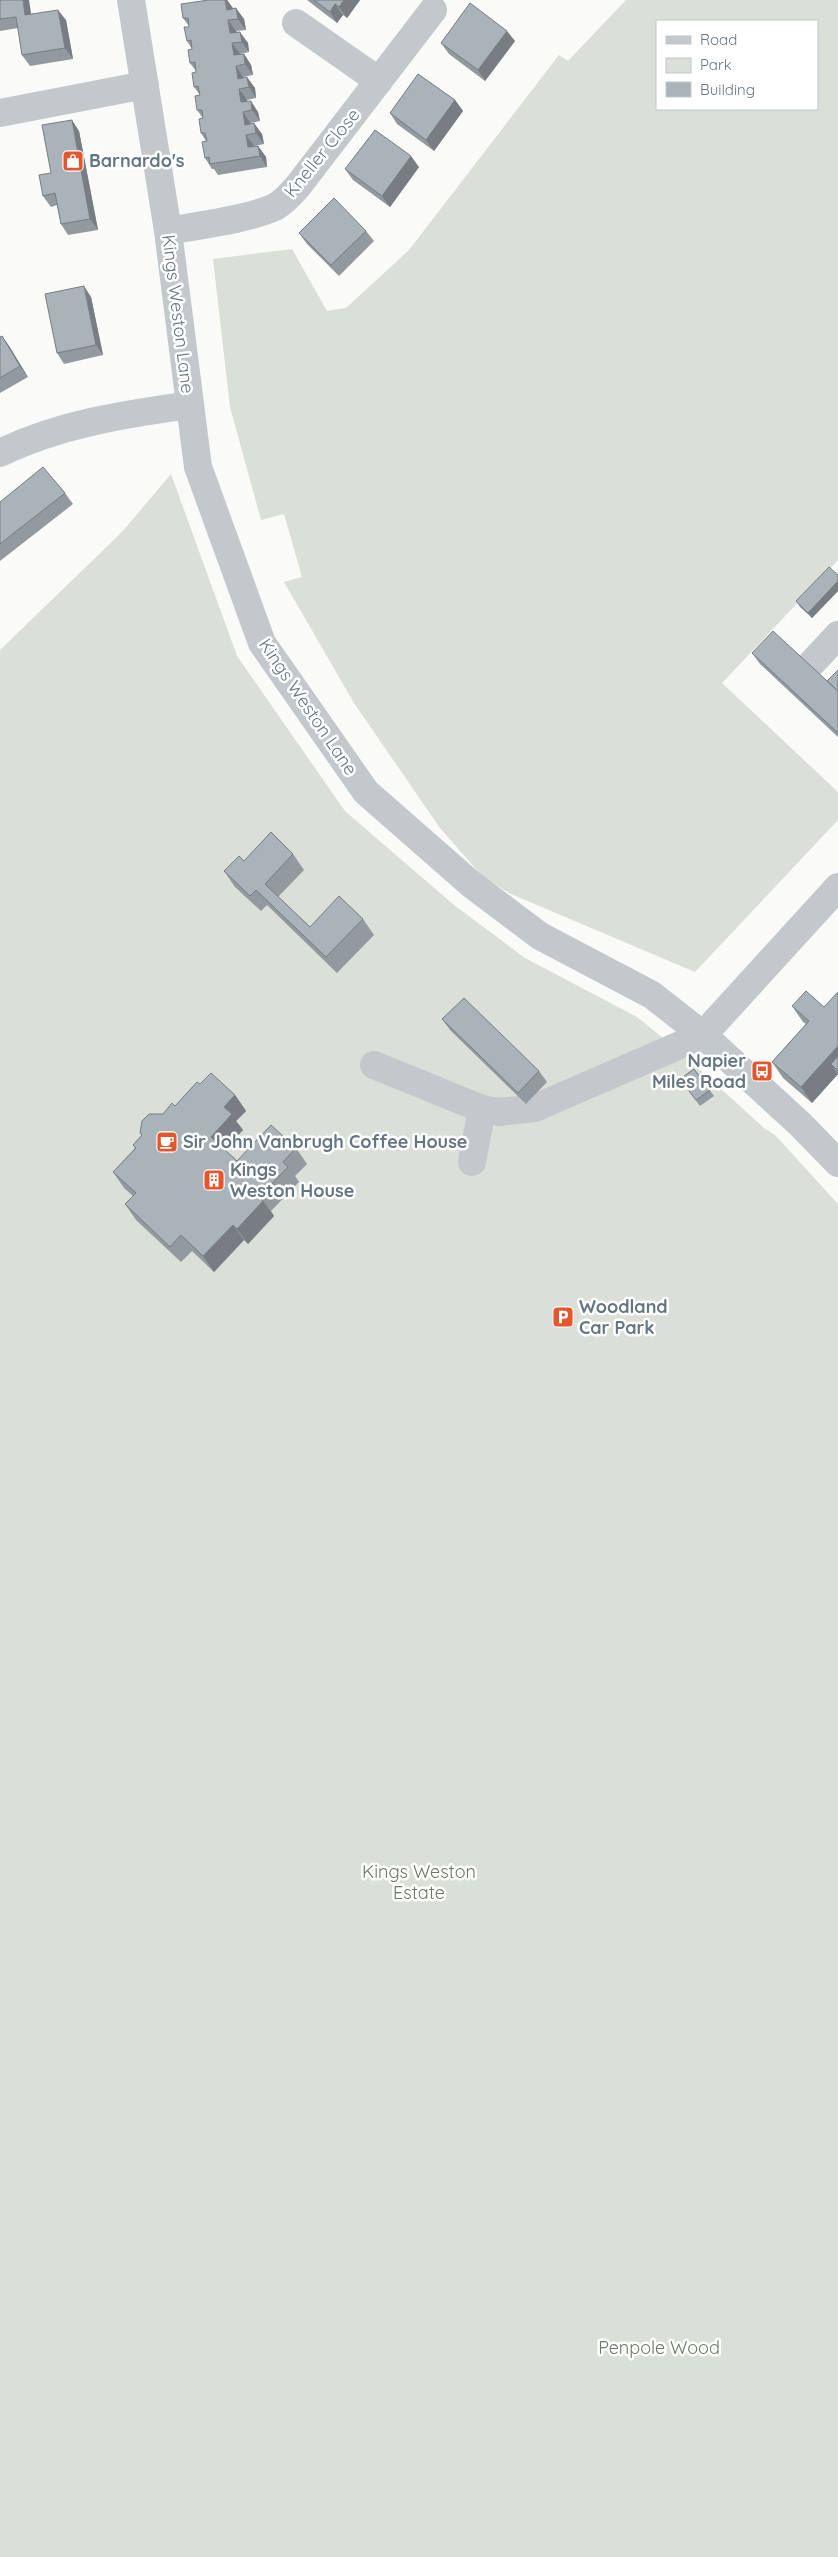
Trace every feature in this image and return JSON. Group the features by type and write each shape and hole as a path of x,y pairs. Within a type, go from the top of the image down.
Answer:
{"street":[{"name":"Kings Weston Lane","path":"131,0 168,232 198,467 262,643 366,792 471,884 540,936 652,995 703,1035 800,1124 838,1164"},
{"name":"Kneller Close","path":"168,232 261,211 275,207 285,200 298,186 433,10"},
{"path":"296,23 379,81"},
{"path":"0,113 145,85"},
{"path":"0,453 34,439 121,415 190,405"},
{"path":"812,663 838,635"},
{"path":"374,1065 482,1109 499,1112 535,1108 703,1035 838,887"},
{"path":"472,1162 482,1109"}],"green space":[{"path":"626,0 838,0 838,560 722,683 838,792 838,820 695,972 511,894 483,877 440,828 354,703 284,582 302,577 284,514 261,520 230,407 213,259 292,249 327,311 346,308 409,250 559,55 568,61"},
{"name":"Kings Weston Estate","path":"171,474 237,656 345,811 454,905 525,958 637,1017 685,1056 765,1129 775,1135 838,1204 838,2557 0,2557 0,650 122,532"}],"building":[{"path":"0,0 23,0 25,15 58,10 65,48 22,55 16,17 0,19"},
{"path":"225,0 227,10 236,8 238,19 228,20 230,33 240,32 242,42 232,43 234,55 244,54 245,64 236,66 238,79 247,77 249,87 239,89 241,102 251,101 252,110 243,112 245,125 254,123 256,133 246,135 248,147 258,146 260,156 210,164 209,157 205,158 202,142 207,141 205,133 201,133 199,119 203,118 202,110 197,110 195,96 200,95 198,86 194,87 192,73 196,72 195,62 190,63 188,50 192,49 191,40 187,41 184,27 189,27 188,18 183,18 181,4"},
{"path":"314,0 344,0 339,7 335,4 330,12"},
{"path":"470,3 507,31 478,70 441,43"},
{"path":"418,74 455,100 426,140 390,113"},
{"path":"72,120 90,219 61,224 55,193 43,196 39,175 51,173 42,125"},
{"path":"375,130 411,156 382,196 345,169"},
{"path":"334,198 366,231 331,265 299,233"},
{"path":"84,286 96,345 57,353 45,294"},
{"path":"2,336 20,366 0,378 0,337"},
{"path":"43,467 65,493 0,544 0,502"},
{"path":"829,567 838,575 838,581 808,613 796,601"},
{"path":"773,631 838,691 838,733 752,653"},
{"path":"838,670 838,691 827,681"},
{"path":"271,832 293,854 265,884 310,927 339,896 363,919 326,957 256,890 250,896 224,871 239,856 244,861"},
{"path":"806,991 824,1007 838,992 838,1046 801,1087 772,1062 809,1021 792,1006"},
{"path":"464,998 539,1071 518,1093 442,1019"},
{"path":"838,1056 838,1071 831,1064"},
{"path":"694,1069 710,1090 696,1100 680,1079"},
{"name":"Kings Weston House","path":"211,1073 235,1095 224,1107 232,1114 211,1137 237,1161 271,1125 296,1148 283,1162 288,1167 259,1197 263,1201 237,1229 233,1225 203,1256 181,1235 170,1247 125,1204 136,1193 113,1172 136,1148 133,1145 142,1135 140,1133 142,1121 149,1114 163,1114 172,1103 175,1106 197,1082 200,1084"}],"place":[{"name":"Barnardo's","path":"73,161"},
{"name":"Napier Miles Road","path":"762,1071"},
{"name":"Sir John Vanbrugh Coffee House","path":"167,1142"},
{"name":"Kings Weston House","path":"214,1180"},
{"name":"Woodland Car Park","path":"563,1317"}],"park label":[{"name":"Penpole Wood","path":"659,2348"}]}
